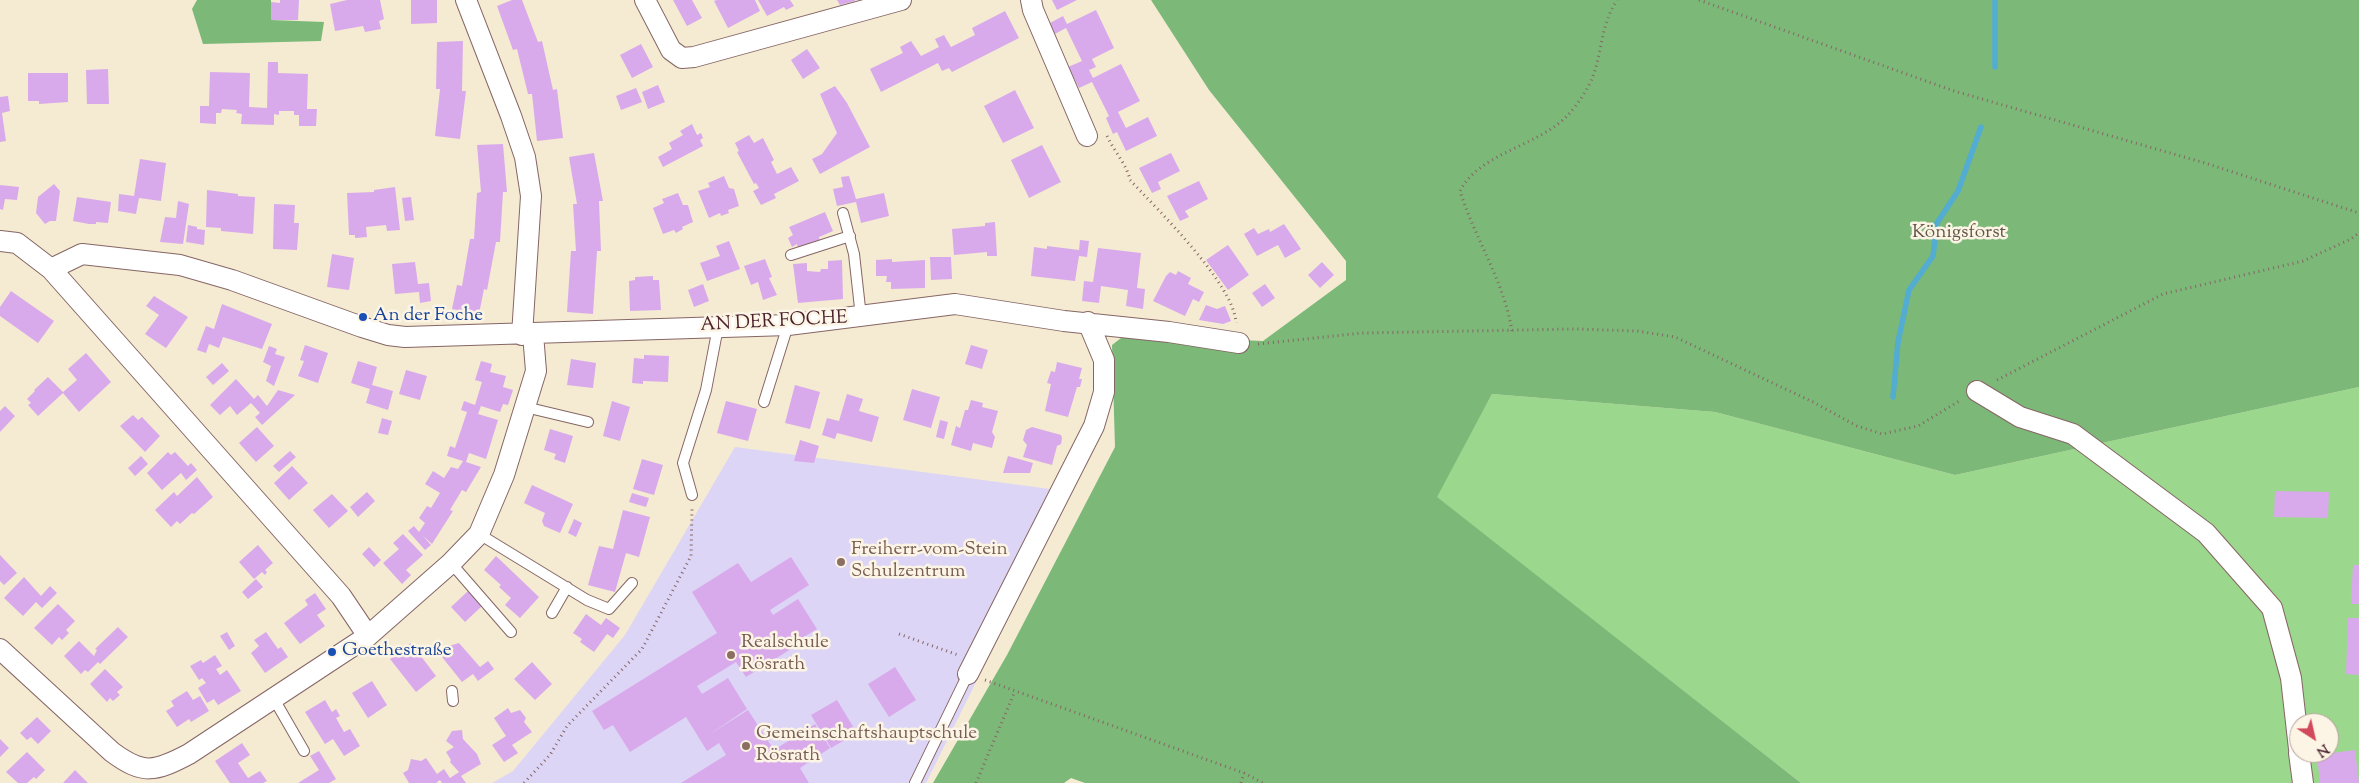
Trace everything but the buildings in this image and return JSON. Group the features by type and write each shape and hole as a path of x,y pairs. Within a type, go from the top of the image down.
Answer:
{"street":[{"path":"0,649 112,752 129,765 146,770 166,766 189,754 368,636 451,564 478,534 504,475 536,371 528,334 531,196 525,157 466,0"},
{"path":"645,0 671,50 682,58 694,57 901,0"},
{"path":"1031,0 1033,10 1087,136"},
{"path":"0,241 17,242 51,269 341,596 368,636"},
{"name":"AN DER FOCHE","path":"51,269 82,254 180,265 232,280 388,335 422,338 788,325 860,318 955,304 1064,321 1088,322 1239,343"},
{"path":"971,668 1094,426 1104,392 1104,360 1088,322"},
{"path":"1977,391 2020,417 2073,434 2206,533 2272,608 2291,678 2295,713"},
{"path":"2300,763 2303,783"}],"lane":[{"path":"843,214 854,254 860,318"},
{"path":"791,255 850,236"},
{"path":"764,402 788,325"},
{"path":"692,495 683,463 706,390 718,327"},
{"path":"525,407 588,422"},
{"path":"478,534 588,600 609,609 632,582"},
{"path":"451,564 512,632"},
{"path":"552,613 567,587"},
{"path":"915,783 971,668"},
{"path":"274,699 304,751"}],"path":[{"path":"1512,331 1508,305 1467,213 1460,191 1465,180 1485,164 1536,138 1568,115 1593,78 1607,16 1617,0"},
{"path":"1700,0 1954,91 2205,163 2359,213"},
{"path":"1087,136 1106,135 1120,162 1128,169 1130,180 1188,242 1232,304 1239,343 1262,344 1362,333 1575,329 1637,331 1675,337 1813,402 1857,426 1882,434 1918,426 1977,391 2163,294 2303,261 2351,239 2359,232"},
{"path":"524,783 550,756 567,726 642,648 691,556 692,495"},
{"path":"900,634 1015,691 1244,773 1262,783"},
{"path":"976,783 1015,691"},
{"path":"1241,783 1244,773"}],"shaded area":[{"name":"Freiherr-vom-Stein Schulzentrum","path":"735,447 1050,489 961,672 976,682 926,783 492,783 513,771 625,635"}],"green space":[{"path":"197,0 271,0 271,20 324,22 321,41 203,44 192,9"},
{"name":"Königsforst","path":"1151,0 2359,0 2359,387 1955,475 1715,412 1492,394 1437,497 1801,783 1085,783 1071,778 1064,783 933,783 1007,655 1115,447 1112,345 1125,335 1263,341 1346,280 1346,261 1209,90"},
{"path":"2359,387 2359,783 1801,783 1436,497 1492,394 1715,412 1955,475"}],"waterway":[{"path":"1995,0 1995,67"},
{"path":"1893,397 1898,342 1909,290 1933,256 1937,223 1958,191 1981,127"}],"place":[{"name":"An der Foche","path":"363,317"},
{"name":"Freiherr-vom-Stein Schulzentrum","path":"841,562"},
{"name":"Goethestraße","path":"332,652"},
{"name":"Realschule Rösrath","path":"731,655"},
{"name":"Gemeinschaftshauptschule Rösrath","path":"746,746"}]}
